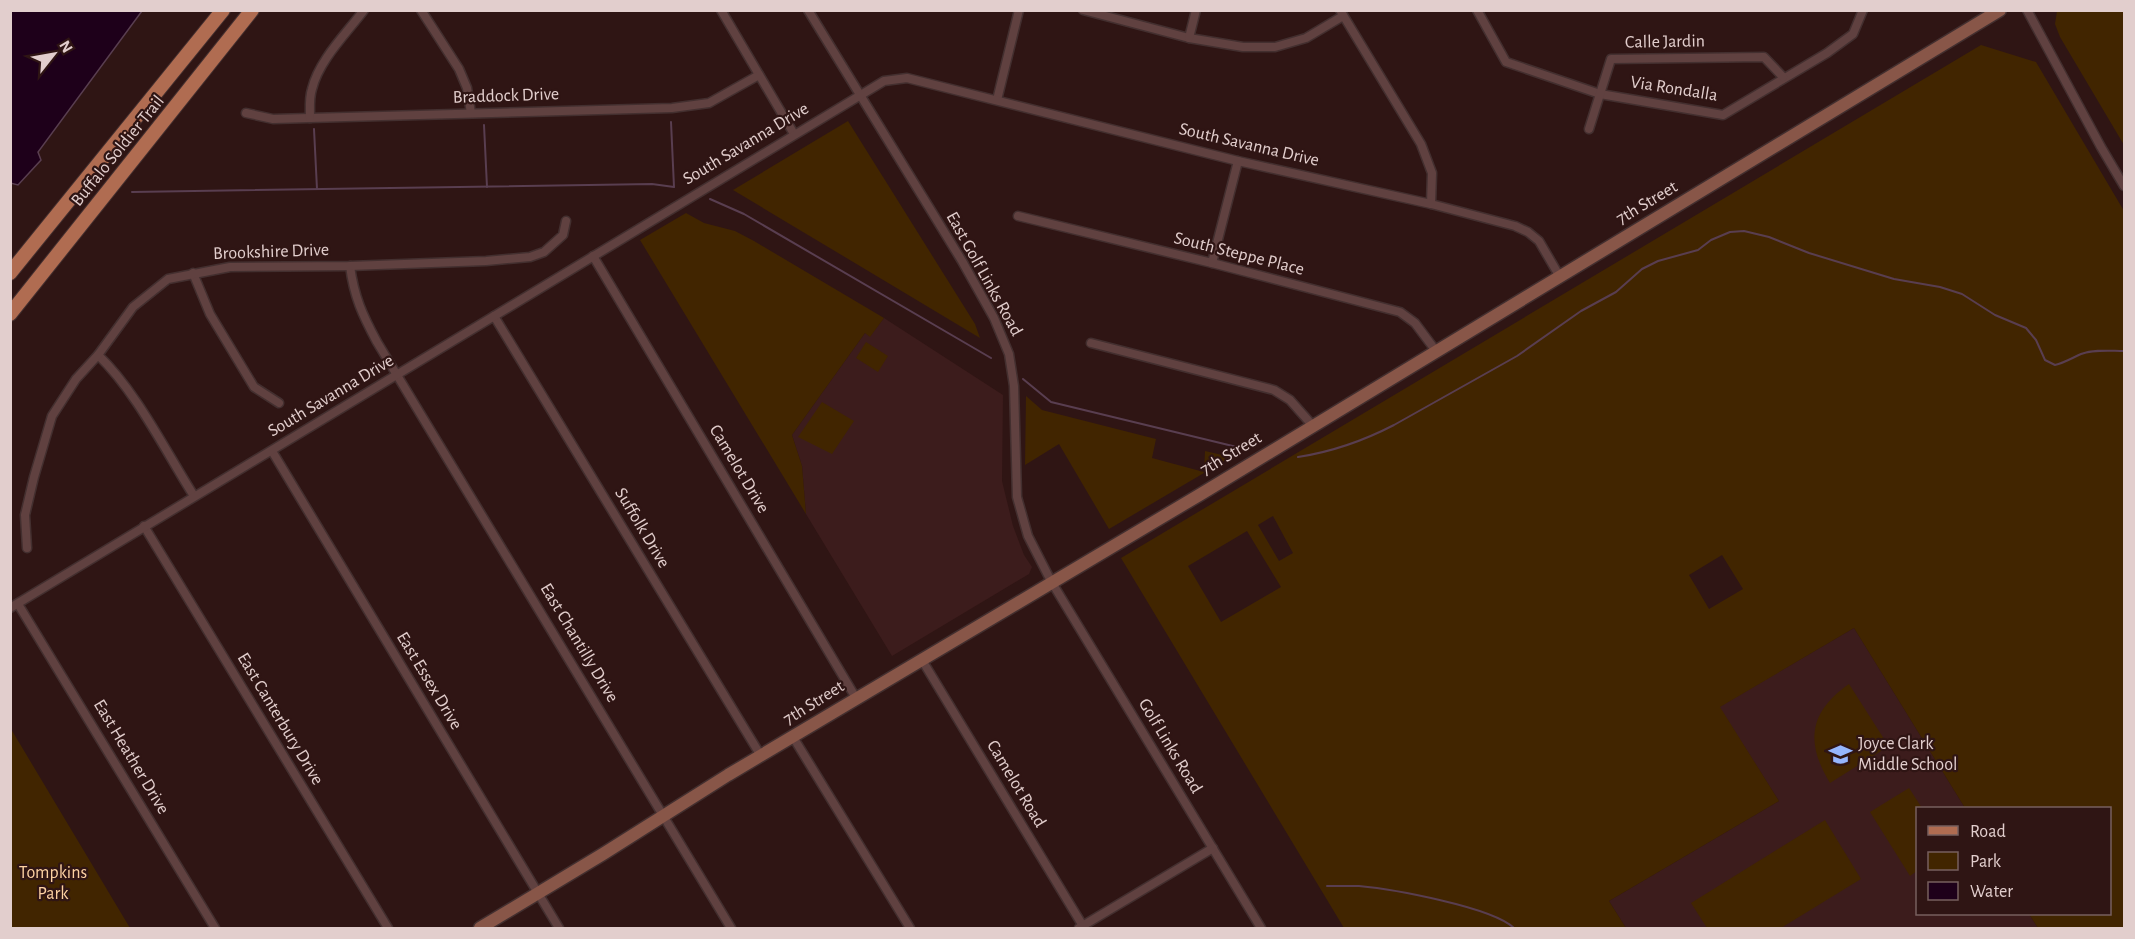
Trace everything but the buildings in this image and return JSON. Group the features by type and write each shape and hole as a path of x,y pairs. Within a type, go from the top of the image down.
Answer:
{"main road":[{"name":"Buffalo Soldier Trail","path":"10,273 223,10"},
{"name":"Buffalo Soldier Trail","path":"10,314 252,10"},
{"name":"7th Street","path":"480,928 856,698 1313,426 2000,10"}],"street":[{"path":"310,118 310,100 315,79 329,56 364,10"},
{"path":"421,10 459,69 467,88 471,113"},
{"path":"722,10 794,134"},
{"name":"East Golf Links Road","path":"808,10 962,261 993,318 1009,354 1014,386 1017,497 1028,536 1052,581"},
{"path":"997,100 1019,10"},
{"path":"1083,10 1189,38 1243,47 1275,47 1306,38 1341,13 1421,144 1432,173 1431,204"},
{"path":"1189,38 1196,10"},
{"name":"Via Rondalla","path":"1476,10 1506,62 1600,94 1723,115 1783,77 1827,53 1852,34 1863,10"},
{"path":"2027,10 2124,186"},
{"name":"Calle Jardin","path":"1589,129 1611,59 1764,57 1783,77"},
{"name":"Braddock Drive","path":"246,113 273,119 695,106 710,103 759,75"},
{"name":"South Savanna Drive","path":"14,606 884,81 907,78 1238,161 1431,204 1515,226 1528,232 1539,241 1560,277"},
{"path":"1212,263 1238,161"},
{"name":"South Steppe Place","path":"1018,216 1400,312 1416,323 1436,351"},
{"name":"Brookshire Drive","path":"27,548 25,515 52,416 76,379 99,355 133,307 168,279 230,267 350,266 530,257 544,252 563,235 566,221"},
{"name":"Camelot Drive","path":"593,256 856,698"},
{"name":"East Chantilly Drive","path":"350,266 352,286 360,310 731,928"},
{"path":"193,273 210,314 254,387 279,403"},
{"name":"Suffolk Drive","path":"494,316 761,756"},
{"path":"1091,343 1274,390 1290,400 1313,426"},
{"path":"99,355 127,388 194,496"},
{"name":"East Essex Drive","path":"272,451 559,928"},
{"name":"East Canterbury Drive","path":"144,526 388,928"},
{"name":"Golf Links Road","path":"1052,581 1261,928"},
{"name":"East Heather Drive","path":"14,606 215,928"},
{"name":"Camelot Road","path":"922,660 1081,927"},
{"path":"793,737 910,928"},
{"path":"1081,927 1213,848"}],"shaded area":[{"path":"884,318 1003,395 1002,481 1013,526 1024,555 1032,567 1029,574 892,656 806,514 802,466 792,435 865,333 870,336"},
{"name":"Joyce Clark Middle School","path":"1854,628 1964,807 1916,807 1916,915 2030,915 2038,928 1626,928 1609,901 1779,801 1719,707"}],"green space":[{"path":"2057,11 2124,11 2124,145 2060,37 2055,24"},
{"path":"1981,45 2036,62 2124,211 2124,928 2038,928 2030,915 2111,915 2111,807 1964,807 1854,628 1720,707 1779,801 1609,901 1626,928 1344,928 1121,558","holes":["1273,516 1293,553 1279,561 1258,525","1247,531 1281,587 1221,622 1188,566","1722,555 1743,589 1709,609 1689,575"]},
{"path":"848,121 975,324 980,338 733,190"},
{"path":"686,213 704,223 735,231 754,241 884,318 870,337 865,333 792,435 802,466 806,514 640,240"},
{"path":"866,342 888,356 878,372 856,358"},
{"path":"1026,396 1042,410 1156,439 1152,458 1204,472 1205,451 1231,457 1109,529 1059,444 1025,465"},
{"path":"822,402 854,421 832,454 798,437"},
{"path":"1849,684 1886,742 1881,751 1830,783 1817,754 1814,741 1815,729 1826,706"},
{"name":"Tompkins Park","path":"11,729 130,928 11,928"},
{"path":"1909,788 1921,807 1916,807 1916,872 1910,876 1870,812"},
{"path":"1825,820 1861,879 1781,928 1707,928 1691,903"}],"water":[{"path":"11,10 142,11 38,152 41,160 18,185 10,183"}],"waterway":[{"path":"132,192 652,184 674,187 671,122"},
{"path":"484,125 487,187"},
{"path":"314,129 317,189"},
{"path":"710,199 744,214 991,358"},
{"path":"1298,457 1348,445 1394,425 1517,356 1581,311 1616,292 1642,269 1658,261 1698,250 1711,240 1730,232 1744,231 1769,237 1809,253 1894,279 1940,287 1962,294 1995,315 2026,328 2036,340 2045,360 2055,365 2086,352 2124,351"},
{"path":"1023,379 1051,402 1241,448"},
{"path":"1327,886 1359,886 1441,900 1485,913 1514,928"}],"place":[{"name":"Joyce Clark Middle School","path":"1840,754"}]}
